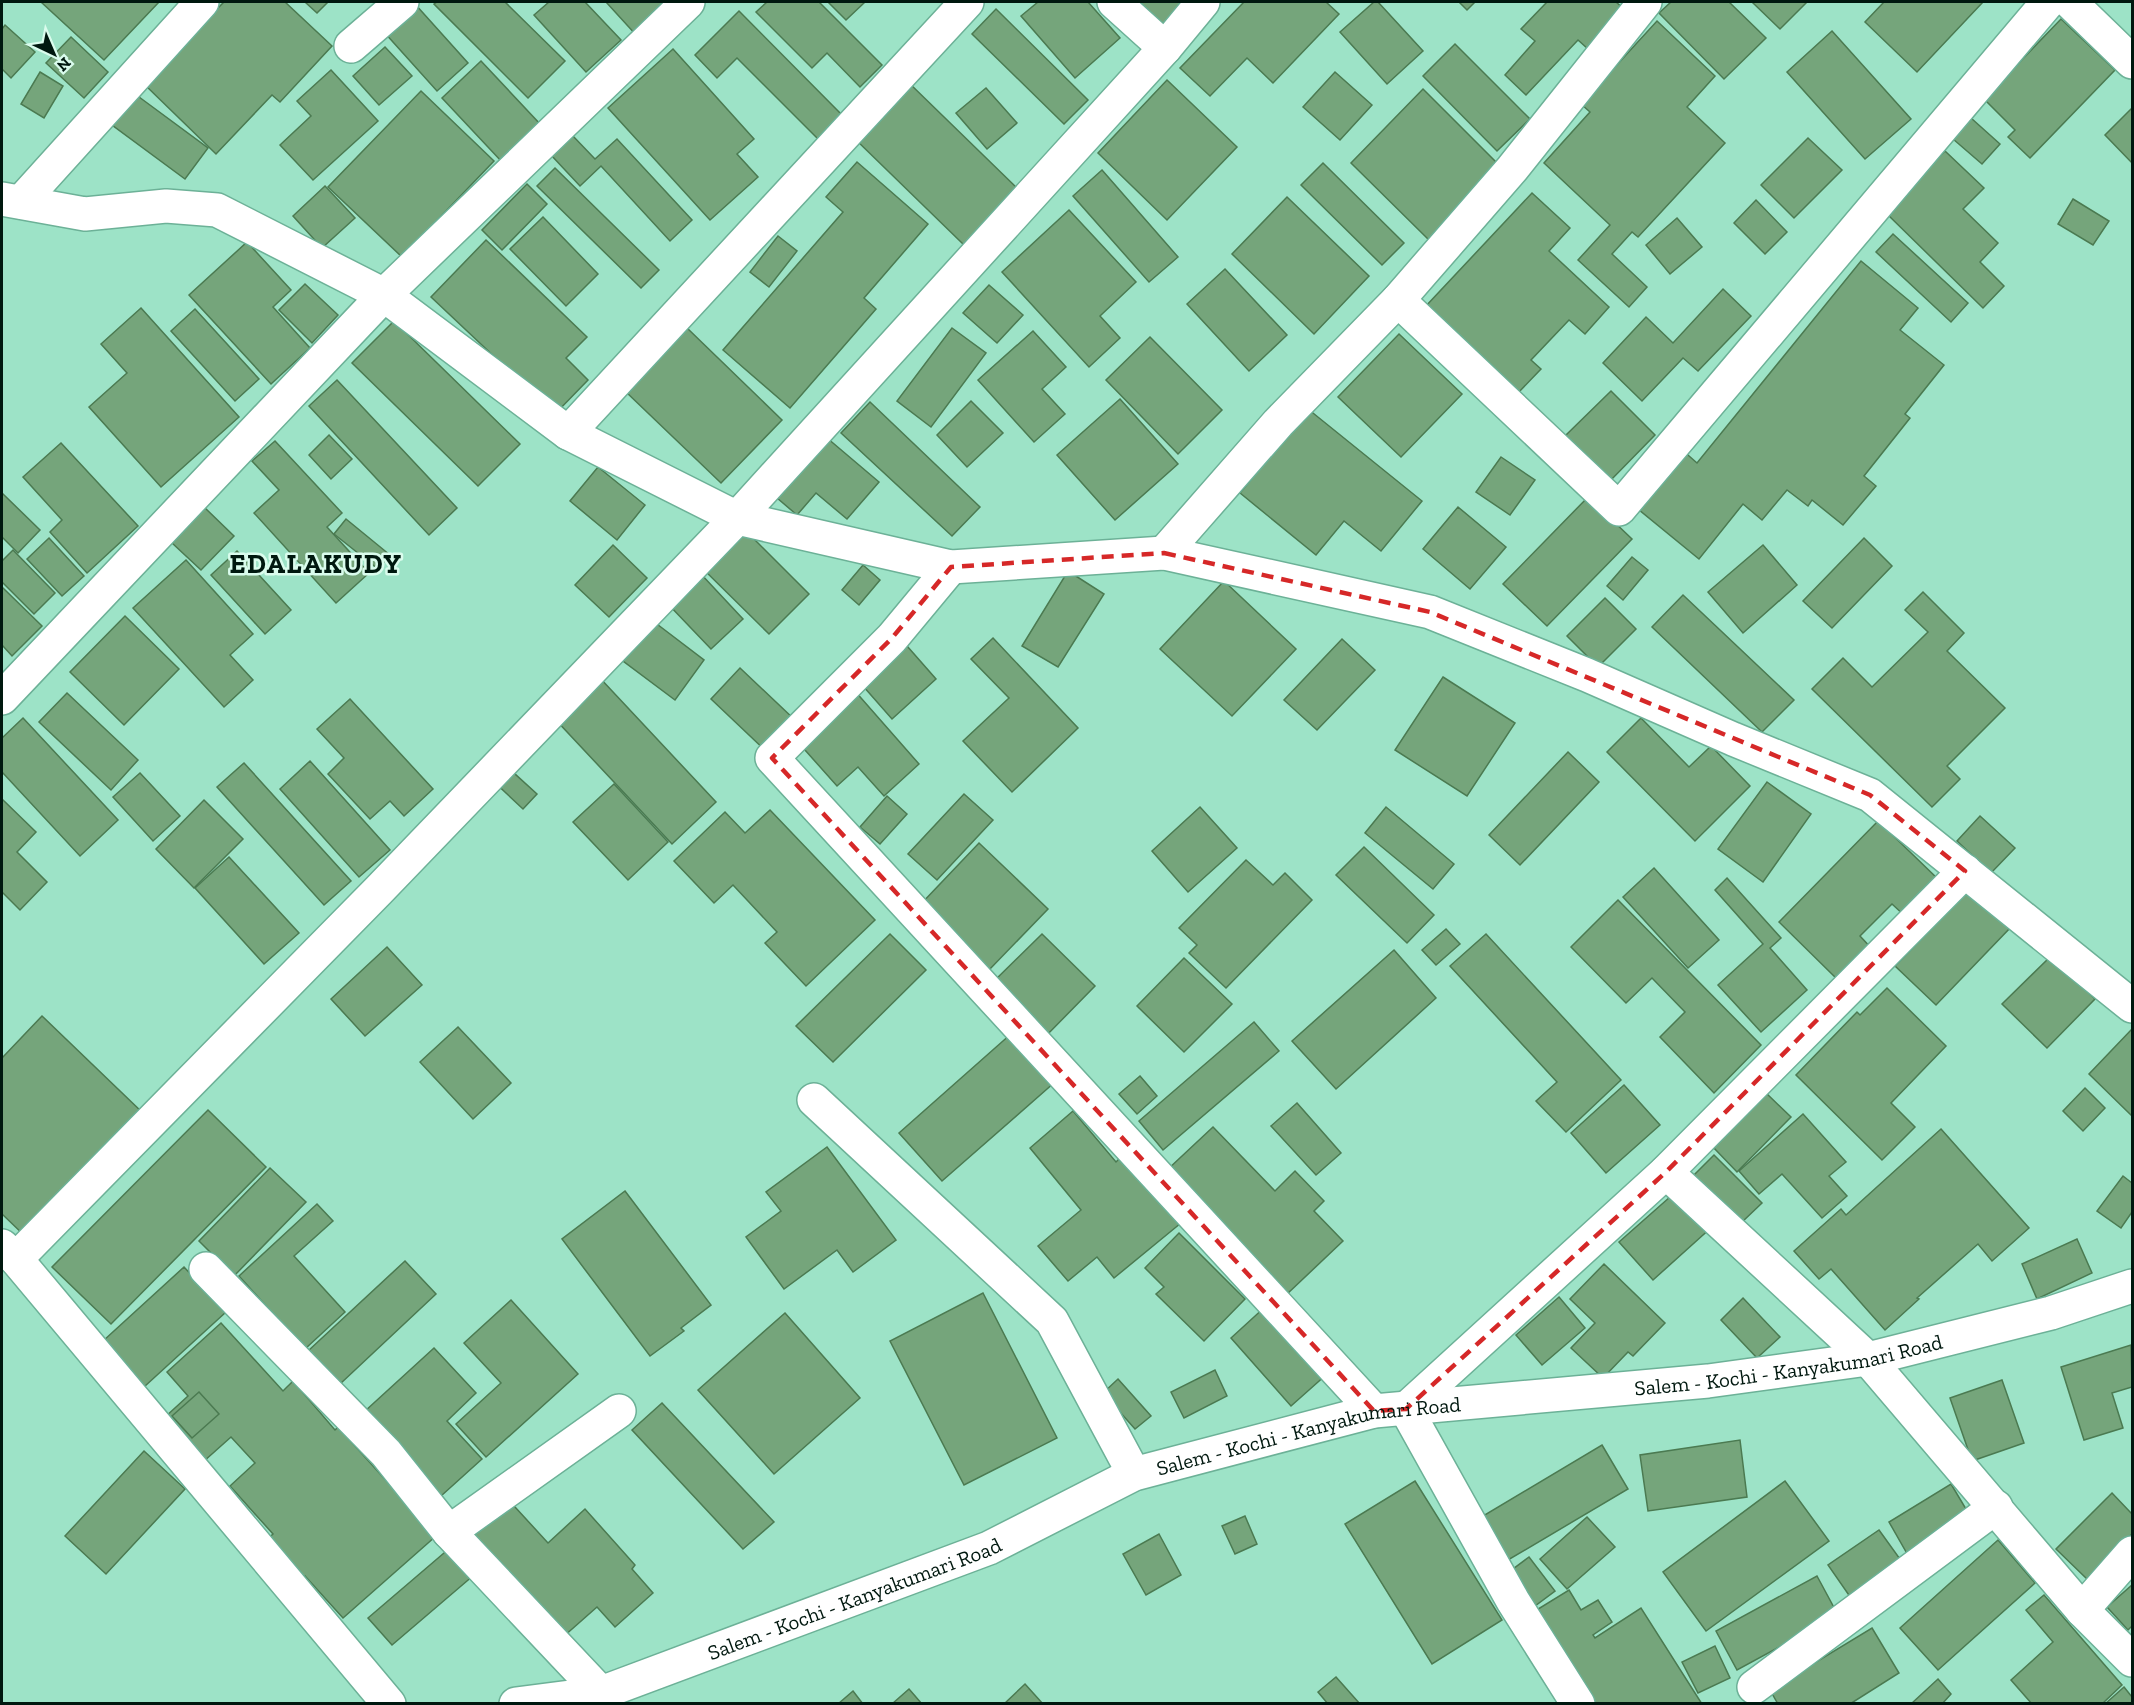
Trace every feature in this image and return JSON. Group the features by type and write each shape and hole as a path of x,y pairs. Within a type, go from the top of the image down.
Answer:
{"main road":[{"path":"11,201 202,2"},
{"path":"351,46 402,2"},
{"path":"2,698 384,295 688,2"},
{"path":"568,433 967,2"},
{"path":"1114,2 1165,48"},
{"path":"389,1704 9,1252 379,890 737,518 1165,48 1203,2"},
{"path":"1164,553 1278,423 1398,300 1512,169 1645,2"},
{"path":"1398,300 1619,509 2048,2"},
{"path":"2070,2 2133,62"},
{"path":"11,201 85,214 166,206 217,210 384,295 568,433 737,518 951,567 1164,553 1430,612 1587,675 1732,739 1870,795 2133,1006"},
{"path":"951,567 892,638 772,758 1390,1410 1578,1704"},
{"path":"1390,1410 1666,1173 1965,871"},
{"path":"814,1100 1052,1321 1134,1474"},
{"path":"1666,1173 1868,1359 2082,1610 2133,1660"},
{"path":"206,1269 386,1453 449,1532 601,1693"},
{"name":"Salem - Kochi - Kanyakumari Road","path":"516,1704 601,1693 989,1548 1134,1474 1390,1410 1708,1381 1868,1359 2050,1313 2133,1287"},
{"path":"449,1532 619,1411"},
{"path":"1755,1687 1996,1507"},
{"path":"2082,1610 2133,1553"}],"highlighted area":[{"path":"1164,553 1430,612 1870,795 1965,871 1666,1172 1406,1409 1374,1411 772,758 892,638 951,567"}],"building":[{"path":"41,2 159,2 104,60"},
{"path":"224,2 285,2 332,46 280,102 272,95 216,154 143,83"},
{"path":"305,2 328,2 317,13"},
{"path":"437,2 505,2 565,61 528,98 434,4"},
{"path":"549,2 585,2 621,40 586,72 534,15"},
{"path":"606,2 675,2 637,36"},
{"path":"767,2 819,2 882,65 860,87 827,53 812,68 756,12"},
{"path":"828,2 865,2 846,20"},
{"path":"1038,2 1088,2 1120,38 1075,78 1021,16"},
{"path":"1125,2 1192,2 1160,35"},
{"path":"1244,2 1326,2 1339,14 1273,83 1247,58 1210,96 1180,68"},
{"path":"1374,2 1378,2 1423,51 1387,84 1340,32"},
{"path":"1459,2 1475,2 1467,10"},
{"path":"1547,2 1616,2 1624,9 1588,49 1578,40 1526,95 1505,75 1535,41 1521,29"},
{"path":"1671,2 1729,2 1766,38 1724,79 1659,13"},
{"path":"1752,2 1807,2 1780,29"},
{"path":"1884,2 1983,2 1917,72 1865,22"},
{"path":"415,4 468,63 437,91 384,32"},
{"path":"996,9 1088,100 1064,124 972,34"},
{"path":"739,11 844,117 820,141 737,58 717,78 695,55"},
{"path":"2061,19 2115,70 2030,158 2008,137 2015,130 1984,99"},
{"path":"1657,21 1715,76 1687,107 1725,143 1638,237 1632,232 1612,254 1647,287 1629,307 1578,260 1610,225 1544,163 1590,112 1581,104"},
{"path":"5,25 35,52 11,78 2,69 2,29"},
{"path":"1832,31 1911,119 1865,159 1787,72"},
{"path":"71,37 108,72 84,98 46,63"},
{"path":"1455,44 1530,119 1497,151 1423,76"},
{"path":"385,47 412,76 379,105 353,76"},
{"path":"673,49 754,139 737,154 758,177 710,220 608,108"},
{"path":"481,61 541,125 502,162 442,98"},
{"path":"331,70 378,121 313,180 280,145 311,116 297,101"},
{"path":"40,72 63,86 44,118 21,104"},
{"path":"1335,72 1372,105 1340,140 1303,107"},
{"path":"906,80 1019,190 964,245 852,136"},
{"path":"1167,80 1237,147 1167,220 1098,153"},
{"path":"986,88 1017,123 987,149 956,113"},
{"path":"1423,89 1504,170 1432,243 1351,163"},
{"path":"421,91 494,161 402,257 328,187"},
{"path":"135,94 208,148 185,179 112,125"},
{"path":"2132,108 2132,163 2105,135"},
{"path":"1971,118 2000,144 1982,164 1953,139"},
{"path":"572,135 595,159 617,139 692,220 670,241 601,166 580,186 551,155"},
{"path":"1808,138 1842,170 1794,218 1761,185"},
{"path":"1945,151 1984,188 1963,209 1998,243 1980,262 2004,286 1983,308 1885,212"},
{"path":"857,162 928,224 864,298 876,309 790,408 723,350 843,212 826,197"},
{"path":"1323,163 1404,243 1382,265 1301,185"},
{"path":"555,168 659,270 641,288 537,186"},
{"path":"1102,170 1178,257 1149,282 1073,196"},
{"path":"527,184 547,204 502,250 482,230"},
{"path":"325,186 355,218 322,248 293,216"},
{"path":"1532,193 1570,228 1549,251 1609,307 1585,334 1569,320 1531,360 1541,369 1518,393 1425,307"},
{"path":"1287,197 1369,276 1314,334 1232,254"},
{"path":"2073,199 2109,221 2093,245 2058,224"},
{"path":"1756,200 1787,232 1765,254 1734,223"},
{"path":"1069,210 1136,282 1100,316 1120,338 1089,367 1002,272"},
{"path":"543,217 598,274 566,306 510,249"},
{"path":"1677,218 1702,247 1670,274 1646,245"},
{"path":"1893,234 1968,303 1951,322 1876,252"},
{"path":"778,236 797,251 769,287 750,272"},
{"path":"486,240 587,337 566,358 588,380 555,414 431,297"},
{"path":"247,242 291,290 273,307 310,348 271,384 189,295"},
{"path":"1861,261 1918,308 1900,330 1944,365 1905,414 1910,418 1864,476 1876,486 1843,525 1812,500 1808,506 1787,490 1762,520 1743,504 1699,559 1633,505 1680,448 1697,463"},
{"path":"1225,269 1287,335 1249,371 1187,304"},
{"path":"305,284 338,315 312,343 279,310"},
{"path":"989,285 1023,315 997,343 963,313"},
{"path":"1723,289 1751,316 1698,371 1683,358 1642,401 1603,363 1646,317 1673,343"},
{"path":"141,308 239,417 161,487 89,407 127,373 101,344"},
{"path":"195,309 259,379 235,401 171,331"},
{"path":"394,321 520,444 478,486 352,363"},
{"path":"686,327 782,420 721,483 625,391"},
{"path":"952,328 986,353 931,427 897,401"},
{"path":"1033,331 1066,367 1042,389 1065,414 1034,442 978,380"},
{"path":"1399,334 1462,394 1401,457 1338,397"},
{"path":"1150,337 1222,410 1178,454 1106,380"},
{"path":"337,380 457,508 429,535 309,406"},
{"path":"1611,391 1655,435 1610,481 1565,436"},
{"path":"1120,399 1178,464 1115,520 1057,455"},
{"path":"971,401 1003,433 967,467 937,435"},
{"path":"870,402 980,507 952,536 841,433"},
{"path":"1308,409 1422,501 1381,551 1344,521 1316,555 1240,493"},
{"path":"820,432 879,482 847,519 816,493 797,515 770,492"},
{"path":"329,435 352,459 331,479 309,455"},
{"path":"275,441 342,513 327,527 369,573 336,603 254,513 279,490 252,461"},
{"path":"61,443 138,526 87,573 50,532 62,520 23,477"},
{"path":"1501,457 1535,480 1510,515 1476,492"},
{"path":"598,467 645,505 617,540 570,501"},
{"path":"2,493 40,530 18,553 2,537"},
{"path":"1588,497 1632,539 1547,626 1503,584"},
{"path":"204,507 234,536 201,570 172,543"},
{"path":"1458,507 1506,547 1470,589 1423,549"},
{"path":"346,519 390,555 378,569 334,534"},
{"path":"736,521 809,594 769,634 696,562"},
{"path":"49,538 84,576 62,596 27,559"},
{"path":"1864,538 1892,566 1832,628 1803,601"},
{"path":"613,545 647,578 609,617 575,585"},
{"path":"1763,545 1797,585 1743,633 1708,592"},
{"path":"13,550 55,593 34,614 2,582 2,561"},
{"path":"237,551 291,610 265,634 211,575"},
{"path":"1632,557 1648,570 1623,600 1607,586"},
{"path":"186,560 253,634 230,655 253,680 224,707 133,608"},
{"path":"863,565 880,580 859,605 842,590"},
{"path":"1068,571 1104,594 1058,667 1022,646"},
{"path":"700,573 743,619 711,649 668,604"},
{"path":"1224,581 1296,649 1232,716 1160,649"},
{"path":"2,587 42,626 12,656 2,645"},
{"path":"1923,592 1964,633 1947,651 2005,708 1947,766 1960,779 1932,807 1812,689 1843,658 1872,687 1928,632 1905,610"},
{"path":"1683,595 1794,700 1762,732 1652,627"},
{"path":"1605,598 1636,629 1598,667 1567,636"},
{"path":"125,616 179,669 124,725 70,672"},
{"path":"649,618 704,660 675,700 619,658"},
{"path":"900,638 936,679 892,719 856,678"},
{"path":"993,638 1078,728 1012,792 963,741 1009,698 971,659"},
{"path":"1342,639 1375,670 1317,730 1284,700"},
{"path":"740,668 796,721 767,752 711,699"},
{"path":"599,677 716,802 672,844 554,718"},
{"path":"1443,677 1515,723 1467,796 1395,750"},
{"path":"854,690 919,764 884,796 858,767 837,786 797,741"},
{"path":"67,693 138,760 111,790 39,722"},
{"path":"350,699 433,789 404,816 390,801 370,819 328,774 344,758 317,729"},
{"path":"23,718 118,820 80,856 2,772 2,738"},
{"path":"1641,718 1689,767 1711,746 1750,786 1695,841 1607,752"},
{"path":"1568,752 1599,782 1520,865 1489,835"},
{"path":"310,761 390,850 359,877 280,789"},
{"path":"244,763 351,881 324,905 217,787"},
{"path":"504,764 537,794 523,809 490,778"},
{"path":"140,773 180,816 153,841 113,797"},
{"path":"1767,782 1811,814 1763,882 1718,849"},
{"path":"614,784 668,842 628,880 573,822"},
{"path":"964,794 993,820 937,880 908,854"},
{"path":"887,796 907,814 880,844 860,827"},
{"path":"2,799 36,832 17,852 47,882 20,910 2,892"},
{"path":"204,800 243,839 194,888 156,849"},
{"path":"1200,807 1237,848 1188,892 1152,851"},
{"path":"1386,807 1454,864 1433,889 1365,833"},
{"path":"770,810 875,920 806,986 765,943 777,932 733,885 714,903 674,861 725,812 745,833"},
{"path":"1980,816 2015,848 1991,873 1957,841"},
{"path":"1878,821 1940,881 1906,917 1892,904 1860,936 1873,950 1841,983 1779,922"},
{"path":"979,843 1048,909 989,970 920,905"},
{"path":"1364,847 1434,915 1407,943 1336,875"},
{"path":"229,857 299,933 264,964 195,888"},
{"path":"1246,860 1273,885 1285,873 1312,900 1226,988 1189,953 1197,945 1179,928"},
{"path":"1654,868 1719,940 1688,968 1623,897"},
{"path":"1727,878 1781,938 1770,948 1807,990 1761,1032 1718,985 1763,944 1715,890"},
{"path":"1970,889 2011,927 1936,1005 1895,966"},
{"path":"1618,900 1761,1045 1714,1093 1660,1037 1685,1012 1652,978 1626,1003 1571,947"},
{"path":"1446,929 1460,944 1436,965 1422,950"},
{"path":"890,934 926,970 833,1062 796,1026"},
{"path":"1042,934 1095,986 1043,1039 989,986"},
{"path":"1486,934 1621,1080 1566,1132 1536,1101 1557,1082 1450,966"},
{"path":"387,947 422,985 365,1036 331,999"},
{"path":"1394,950 1436,998 1336,1089 1292,1041"},
{"path":"2051,956 2095,999 2047,1048 2002,1004"},
{"path":"1184,958 1232,1004 1184,1052 1137,1006"},
{"path":"1887,988 1946,1046 1891,1103 1915,1127 1882,1160 1796,1075 1857,1012 1860,1015"},
{"path":"42,1016 145,1115 27,1238 2,1214 2,1058"},
{"path":"1254,1022 1279,1051 1163,1150 1139,1121"},
{"path":"458,1027 511,1083 473,1119 420,1062"},
{"path":"2132,1031 2132,1116 2089,1074"},
{"path":"1012,1033 1055,1082 942,1181 899,1133"},
{"path":"1140,1076 1157,1096 1137,1114 1119,1094"},
{"path":"1624,1085 1660,1125 1606,1173 1571,1133"},
{"path":"2085,1088 2105,1108 2083,1131 2063,1111"},
{"path":"1765,1092 1791,1117 1737,1172 1712,1146"},
{"path":"1297,1103 1341,1153 1316,1175 1271,1126"},
{"path":"208,1110 266,1167 111,1324 52,1267"},
{"path":"1073,1111 1116,1162 1124,1154 1181,1223 1114,1278 1097,1257 1068,1281 1038,1246 1081,1210 1030,1148"},
{"path":"1803,1114 1846,1162 1829,1176 1847,1196 1822,1218 1782,1174 1759,1194 1739,1171"},
{"path":"1213,1127 1275,1191 1295,1171 1324,1201 1314,1211 1343,1241 1285,1296 1166,1171"},
{"path":"1941,1129 2029,1228 1992,1261 1978,1244 1885,1330 1831,1269 1819,1279 1794,1251 1841,1209 1846,1215"},
{"path":"827,1147 896,1240 853,1272 837,1250 784,1289 746,1237 781,1211 766,1192"},
{"path":"1714,1155 1762,1203 1741,1223 1693,1176"},
{"path":"270,1168 306,1202 234,1276 199,1241"},
{"path":"2123,1176 2132,1183 2132,1212 2121,1228 2097,1211"},
{"path":"1679,1189 1713,1226 1653,1280 1619,1242"},
{"path":"625,1191 711,1305 681,1328 684,1331 650,1356 562,1239"},
{"path":"317,1204 333,1221 294,1256 345,1312 305,1349 239,1276"},
{"path":"1179,1233 1245,1299 1204,1341 1156,1294 1164,1287 1145,1268"},
{"path":"2077,1239 2092,1273 2037,1299 2022,1264"},
{"path":"405,1261 436,1294 339,1385 308,1351"},
{"path":"1604,1264 1665,1323 1633,1356 1628,1352 1603,1378 1571,1348 1595,1323 1570,1299"},
{"path":"184,1267 226,1312 144,1387 103,1341"},
{"path":"983,1293 1057,1438 964,1485 890,1341"},
{"path":"1559,1297 1585,1328 1542,1365 1516,1335"},
{"path":"1743,1298 1780,1337 1757,1358 1721,1320"},
{"path":"511,1300 578,1374 486,1457 456,1424 501,1383 464,1343"},
{"path":"1266,1306 1327,1374 1291,1406 1231,1338"},
{"path":"785,1313 860,1398 774,1474 698,1390"},
{"path":"221,1323 283,1391 293,1381 335,1430 338,1427 436,1536 343,1618 305,1576 296,1583 262,1544 273,1534 230,1486 255,1463 231,1437 203,1462 164,1418 188,1396 167,1372"},
{"path":"2131,1345 2132,1387 2112,1393 2123,1428 2084,1440 2061,1367"},
{"path":"434,1348 476,1393 447,1421 482,1459 441,1496 364,1412"},
{"path":"1215,1370 1227,1396 1184,1418 1171,1392"},
{"path":"1118,1379 1151,1416 1135,1429 1103,1393"},
{"path":"2002,1380 2024,1443 1972,1461 1950,1398"},
{"path":"199,1392 219,1414 192,1438 172,1416"},
{"path":"662,1403 774,1522 743,1549 632,1430"},
{"path":"1740,1440 1747,1497 1648,1511 1640,1455"},
{"path":"1602,1445 1628,1489 1508,1560 1483,1516"},
{"path":"144,1451 185,1489 106,1574 65,1536"},
{"path":"1415,1481 1502,1620 1432,1664 1345,1524"},
{"path":"1785,1481 1829,1541 1706,1631 1663,1572"},
{"path":"1951,1484 1972,1519 1909,1557 1889,1522"},
{"path":"2112,1493 2132,1514 2132,1534 2088,1580 2056,1549"},
{"path":"505,1496 548,1543 585,1509 635,1565 632,1569 653,1593 615,1627 597,1607 563,1637 467,1530"},
{"path":"1245,1516 1257,1544 1235,1554 1222,1526"},
{"path":"1587,1517 1615,1547 1567,1589 1540,1559"},
{"path":"1879,1530 1905,1566 1853,1601 1828,1565"},
{"path":"1159,1534 1181,1575 1146,1595 1123,1554"},
{"path":"1998,1540 2035,1583 1938,1670 1900,1628"},
{"path":"451,1547 474,1575 392,1645 368,1618"},
{"path":"1529,1557 1555,1591 1531,1609 1505,1575"},
{"path":"1817,1576 1838,1615 1737,1670 1716,1631"},
{"path":"2132,1585 2132,1626 2128,1630 2107,1607"},
{"path":"1569,1590 1581,1610 1598,1600 1612,1622 1593,1635 1595,1638 1641,1608 1702,1704 1587,1704 1530,1614"},
{"path":"2044,1595 2122,1685 2102,1704 2032,1704 2011,1680 2053,1642 2026,1610"},
{"path":"1872,1628 1899,1673 1850,1704 1778,1704 1770,1690"},
{"path":"1715,1646 1730,1678 1698,1693 1682,1662"},
{"path":"1336,1677 1360,1704 1328,1704 1318,1692"},
{"path":"1938,1679 1951,1694 1942,1704 1911,1704"},
{"path":"1025,1684 1043,1704 1004,1704"},
{"path":"2124,1687 2132,1697 2132,1704 2105,1704"},
{"path":"909,1689 922,1704 892,1704"},
{"path":"853,1691 863,1704 838,1704"}],"district":[{"name":"EDALAKUDY","path":"316,564"}]}
